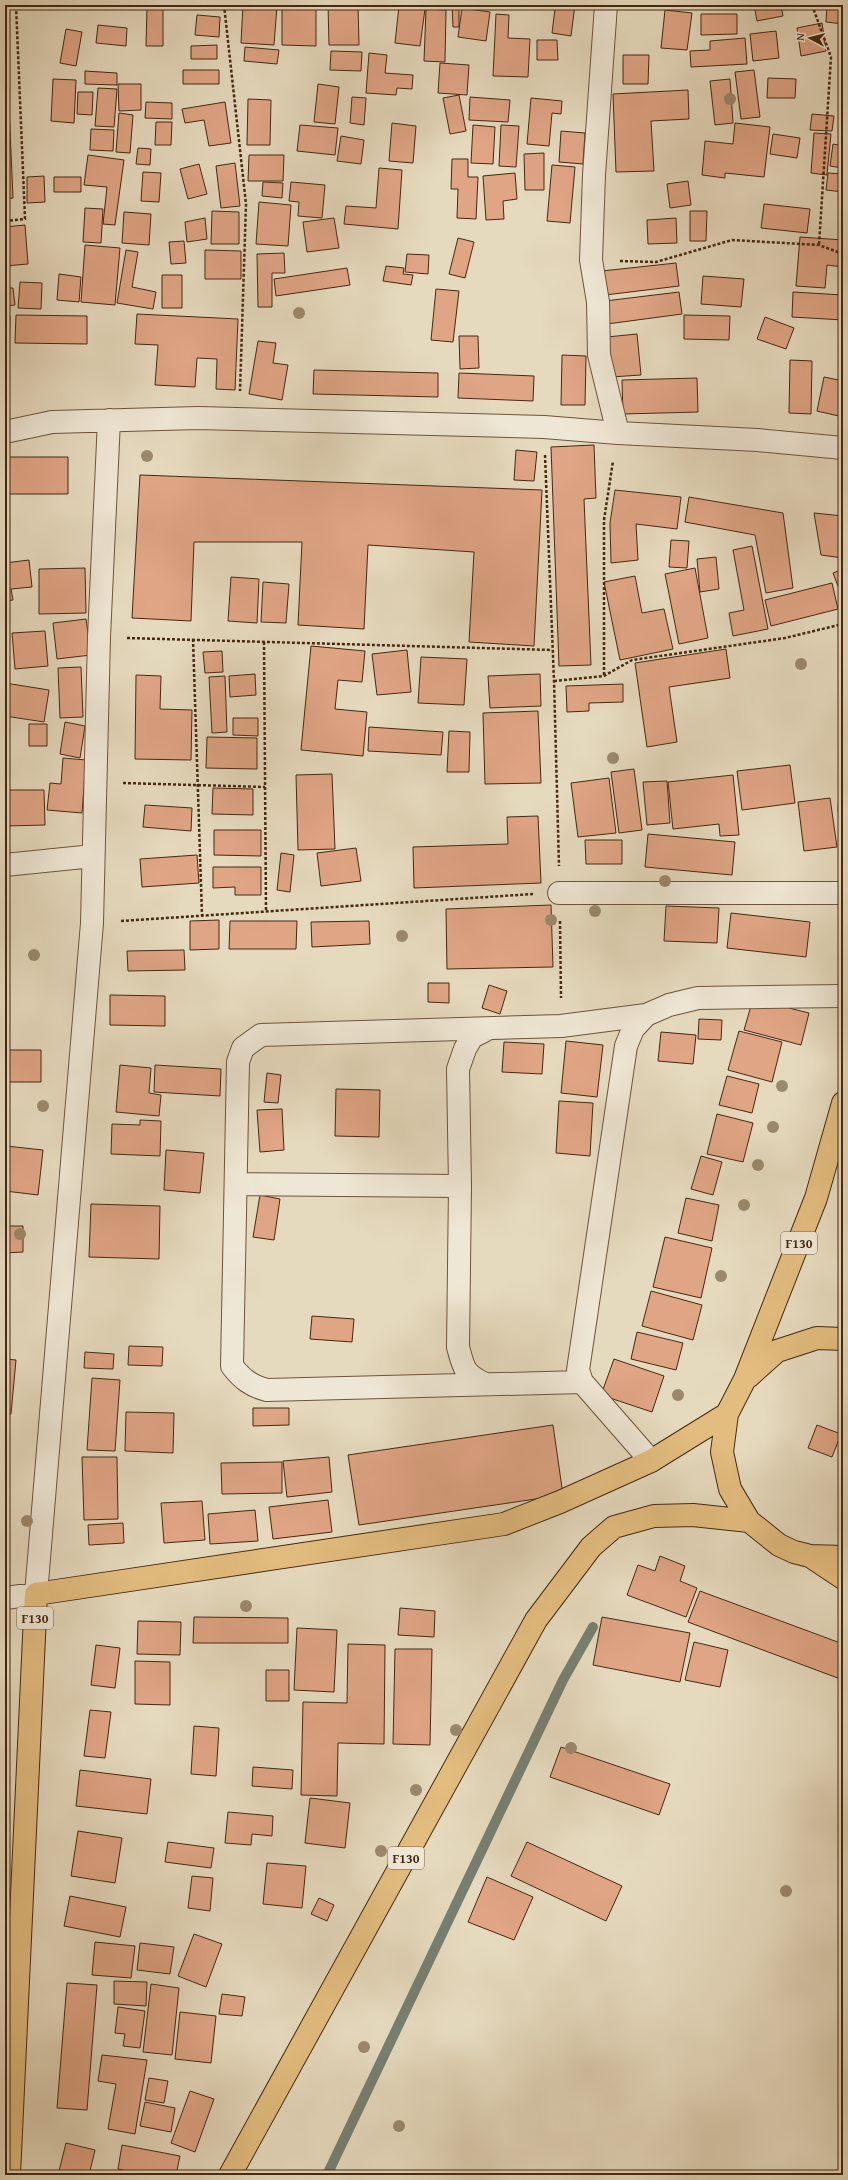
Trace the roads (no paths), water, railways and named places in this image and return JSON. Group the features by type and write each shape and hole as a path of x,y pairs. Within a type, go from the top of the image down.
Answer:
{"main road":[{"name":"F130","path":"843,1103 816,1198 745,1379 727,1414 722,1452 730,1489 749,1521 779,1545 810,1556 843,1557"},
{"name":"F130","path":"745,1379 777,1352 817,1338 843,1339"},
{"name":"F130","path":"9,2175 36,1594 504,1524 560,1502 651,1461 727,1414"},
{"name":"F130","path":"230,2175 536,1620 591,1547 614,1527 654,1516 693,1515 749,1521"},
{"path":"810,1556 843,1578"}],"street":[{"path":"606,5 594,175 591,260 598,302 599,355 618,433"},
{"path":"5,432 52,422 198,418 544,427 618,433 757,440 843,448"},
{"path":"5,1598 36,1594 92,923 99,637 108,420"},
{"path":"5,865 93,856"},
{"path":"559,893 843,893"},
{"path":"582,1382 267,1390 254,1387 241,1378 232,1366 237,1184 238,1062 243,1048 252,1040 261,1035 561,1026 646,1015 669,1005 698,998 843,996"},
{"path":"646,1015 633,1029 626,1046 578,1370 582,1382 651,1461"},
{"path":"485,1384 470,1377 462,1364 458,1348 460,1186 458,1068 465,1049 472,1037 488,1029"},
{"path":"237,1184 460,1186"}],"waterway":[{"path":"327,2175 563,1680 593,1627"}]}
